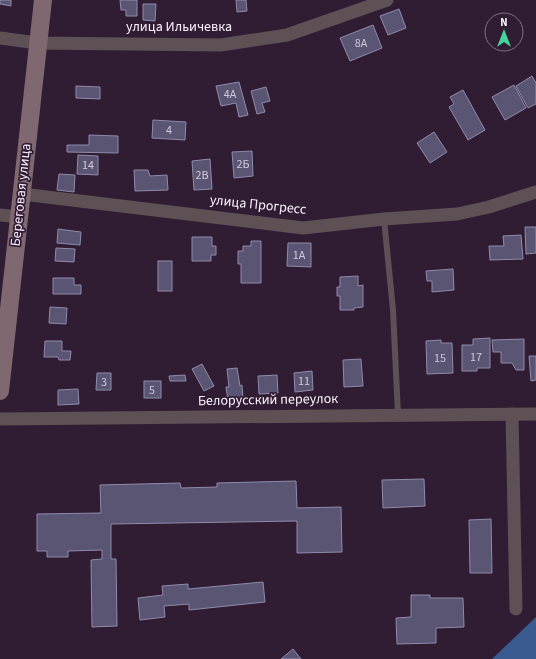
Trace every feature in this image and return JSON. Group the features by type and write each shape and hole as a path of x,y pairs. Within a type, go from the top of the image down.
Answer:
{"main road":[{"name":"Береговая улица","path":"0,391 42,0"}],"street":[{"name":"улица Ильичевка","path":"0,38 37,43 221,45 287,35 387,0"},
{"name":"улица Прогресс","path":"22,194 303,228 384,219 458,214 489,207 536,192"},
{"path":"0,215 19,217"},
{"path":"512,414 516,609"},
{"name":"Белорусский переулок","path":"0,419 536,414"}],"lane":[{"path":"384,219 393,310 398,415"}],"water":[{"path":"536,617 536,659 492,659"}],"building":[{"path":"0,0 11,0 11,6 0,4"},
{"path":"120,0 137,0 137,16 126,16 126,10 121,10"},
{"path":"236,0 246,0 247,11 237,12"},
{"path":"143,4 156,4 155,21 143,20"},
{"path":"399,9 406,28 388,35 380,16"},
{"path":"373,25 382,48 350,61 340,38"},
{"path":"532,76 536,83 536,104 528,108 516,86"},
{"path":"239,82 248,115 239,117 236,103 221,106 216,86"},
{"path":"514,85 526,108 505,120 492,97"},
{"path":"76,86 100,87 100,99 76,98"},
{"path":"266,87 270,101 262,103 265,112 257,114 251,91"},
{"path":"463,90 485,130 468,140 449,107 454,104 450,97"},
{"path":"153,120 186,122 185,140 152,138"},
{"path":"434,132 447,152 430,163 417,143"},
{"path":"89,135 118,136 118,153 67,152 67,145 89,145"},
{"path":"252,151 253,176 234,178 232,152"},
{"path":"78,155 98,156 98,175 77,174"},
{"path":"210,159 212,189 194,190 192,161"},
{"path":"134,170 148,170 150,176 167,175 168,190 135,191"},
{"path":"59,174 75,175 74,192 57,190"},
{"path":"525,227 536,227 536,253 526,254"},
{"path":"58,229 81,232 80,245 57,243"},
{"path":"521,235 523,259 490,260 489,246 504,246 503,236"},
{"path":"192,237 212,237 212,246 216,246 216,255 211,255 211,261 192,261"},
{"path":"251,241 261,241 261,283 241,283 241,264 238,264 238,251 243,251 243,246 251,246"},
{"path":"288,243 311,243 311,267 287,266"},
{"path":"56,248 75,249 74,262 55,261"},
{"path":"158,261 172,261 172,291 158,291"},
{"path":"453,269 454,290 432,292 432,281 427,281 426,271"},
{"path":"358,276 358,286 363,285 363,307 354,308 354,310 340,310 340,296 337,296 337,287 340,287 340,277"},
{"path":"53,278 74,278 74,285 81,285 81,294 53,294"},
{"path":"50,307 67,308 66,324 49,323"},
{"path":"490,338 490,368 477,368 477,371 462,371 462,345 473,345 473,339"},
{"path":"524,339 524,370 516,370 512,363 501,363 501,352 493,352 492,340"},
{"path":"441,340 441,343 452,343 453,373 427,374 426,341"},
{"path":"45,341 62,341 62,351 71,351 70,360 59,360 58,357 44,357"},
{"path":"529,356 536,356 536,380 531,381"},
{"path":"361,359 363,386 344,387 343,360"},
{"path":"202,364 214,386 204,391 192,369"},
{"path":"237,368 240,386 242,385 243,399 228,401 226,387 229,387 227,369"},
{"path":"312,371 313,390 295,392 294,373"},
{"path":"97,373 111,373 111,390 96,390"},
{"path":"185,375 186,381 170,381 169,376"},
{"path":"277,375 278,393 259,394 258,376"},
{"path":"144,381 161,381 161,398 144,398"},
{"path":"78,389 79,404 58,405 58,390"},
{"path":"424,479 425,506 383,508 382,480"},
{"path":"296,481 297,508 341,507 342,552 297,553 297,521 111,524 111,559 116,559 117,626 92,627 91,560 102,559 102,550 68,551 68,557 47,557 47,551 37,551 37,514 101,513 100,485 180,483 181,488 217,487 217,483"},
{"path":"491,519 492,573 470,573 469,520"},
{"path":"263,582 265,602 189,610 189,604 164,606 165,617 140,620 138,598 163,595 162,586 188,584 188,589"},
{"path":"411,595 430,595 430,598 463,598 464,627 436,628 436,643 397,644 396,618 411,617"},
{"path":"293,649 301,659 281,659"}]}
